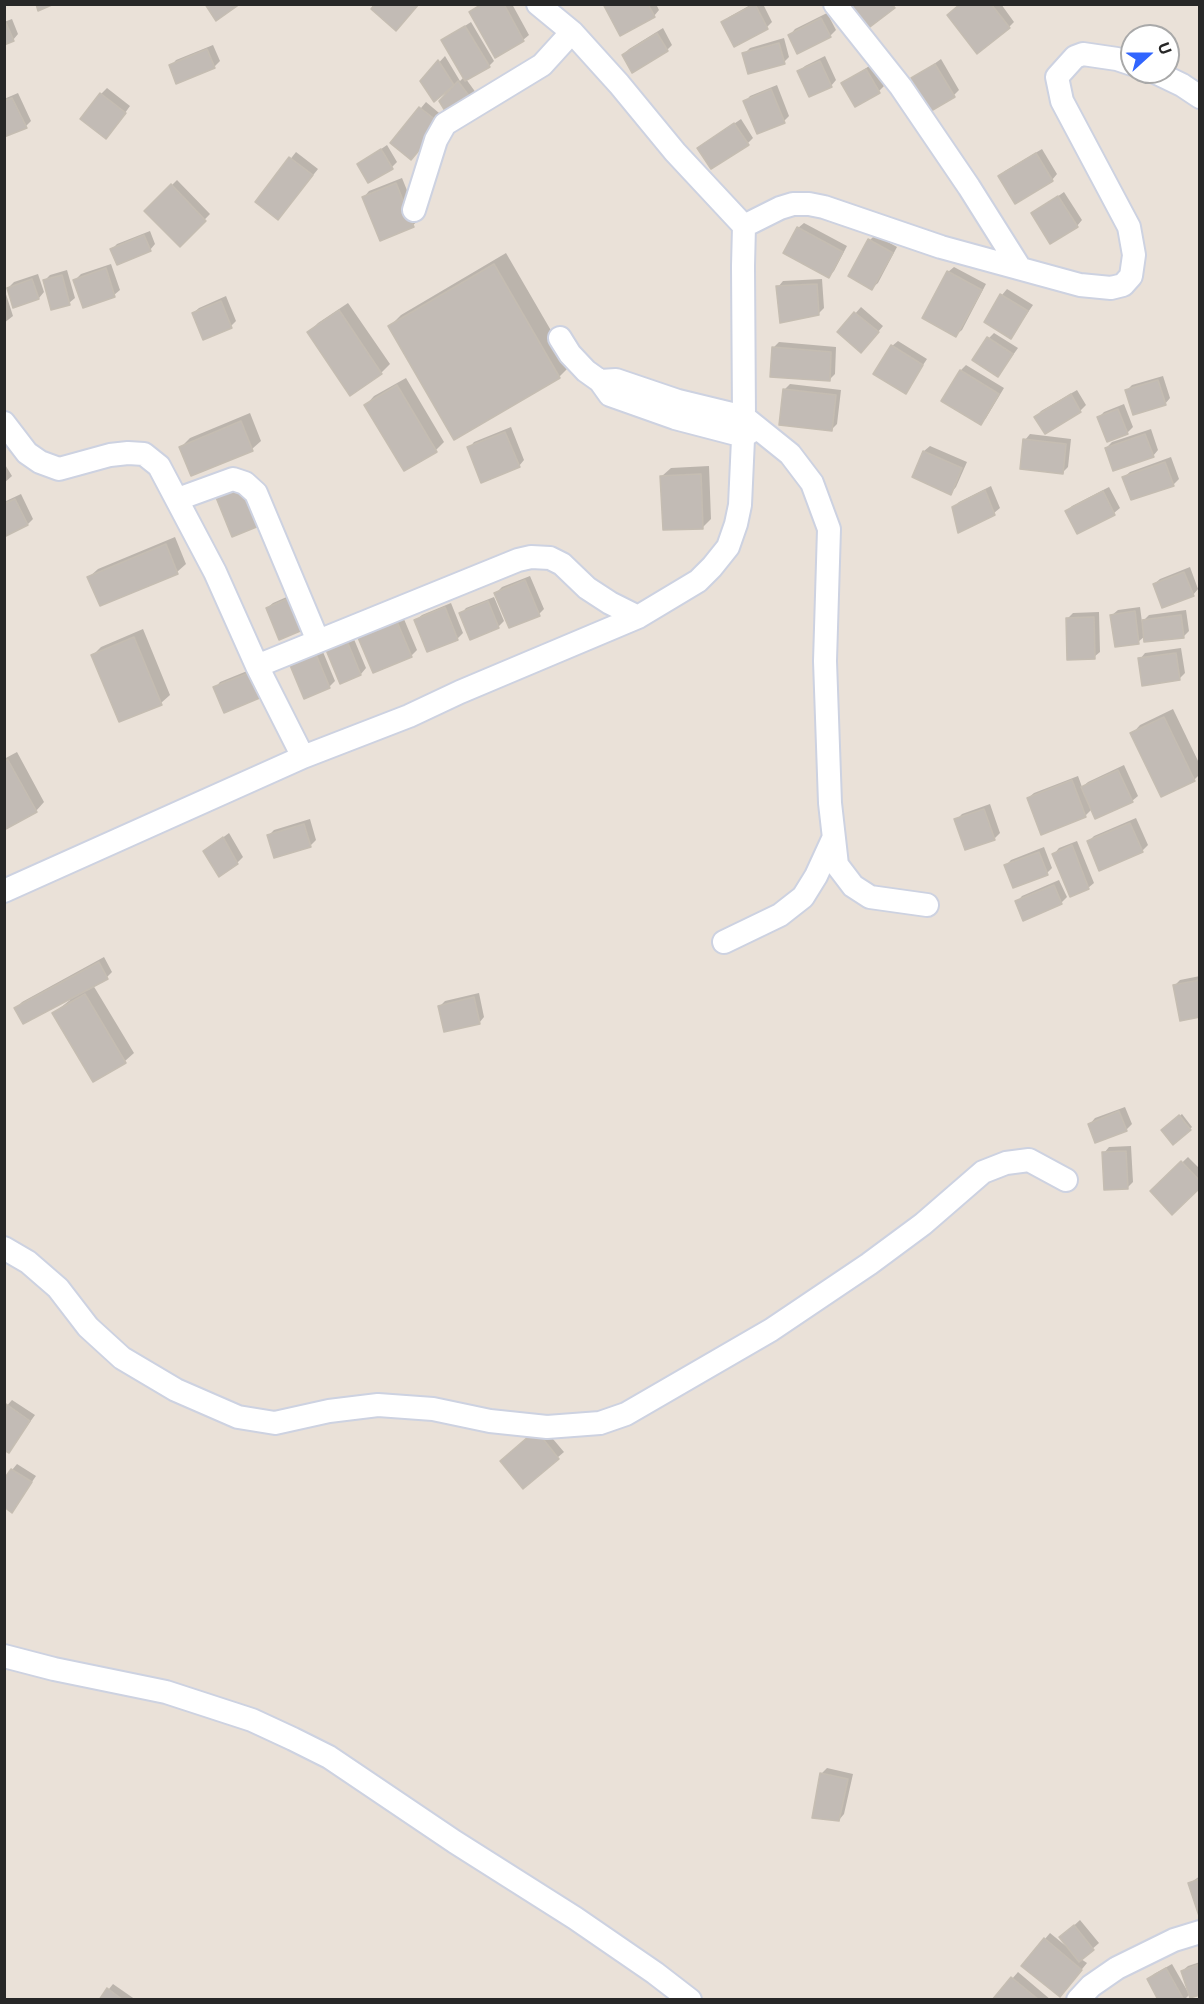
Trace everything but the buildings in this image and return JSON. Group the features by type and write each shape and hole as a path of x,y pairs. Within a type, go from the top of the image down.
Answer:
{"street":[{"path":"4,891 303,757 409,716 638,617 698,581 728,547 740,506 748,427 742,266 744,226 675,152 619,84 572,33 538,4"},
{"path":"834,4 901,87 969,187 1020,268"},
{"path":"414,210 436,140 445,124 542,65 572,33"},
{"path":"744,226 780,208 793,204 809,204 941,247 1080,285 1111,288 1123,285 1131,276 1134,255 1129,227 1062,100 1057,77 1075,57 1083,54 1120,60"},
{"path":"1180,84 1200,97"},
{"path":"560,338 570,354 586,371 600,381 616,380 748,427 790,454 812,483 829,529 825,661 833,839 837,865 853,886 870,897 927,905"},
{"path":"4,423 27,453 40,462 59,469 110,455 128,453 144,454 159,466 215,572 257,666 303,757"},
{"path":"178,500 233,479 245,483 256,493 318,641"},
{"path":"257,666 518,560 531,557 550,558 562,564 587,588 609,603 638,617"},
{"path":"723,942 780,915 802,897 816,876 833,839"},
{"path":"4,1248 28,1262 58,1288 88,1327 122,1358 176,1390 238,1417 275,1423 378,1405 433,1409 490,1421 547,1427 600,1423 626,1414 771,1330 924,1224 983,1172 1005,1163 1029,1160 1066,1180"},
{"path":"4,1656 54,1669 166,1692 252,1720 329,1757 455,1842 575,1918 690,2000"},
{"path":"1078,2000 1091,1986 1117,1968 1174,1940 1200,1932"}]}
